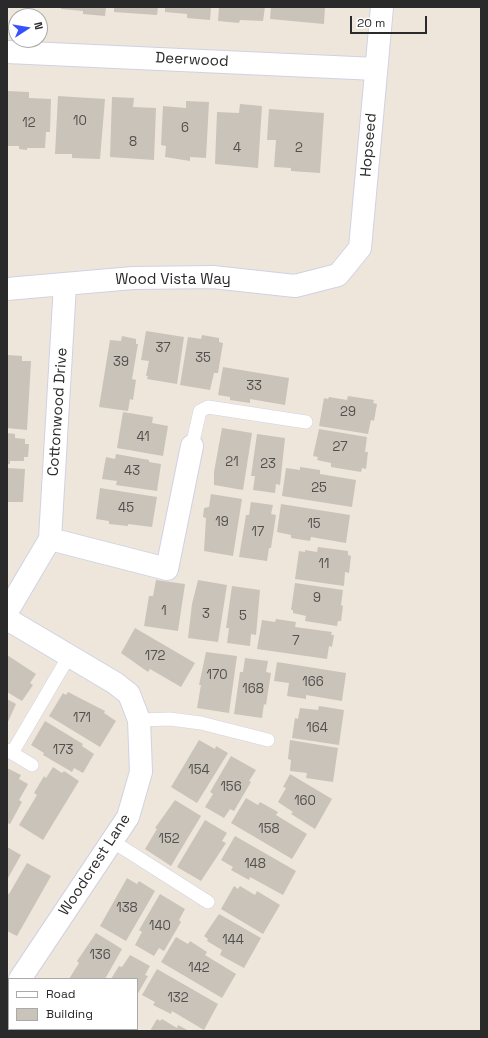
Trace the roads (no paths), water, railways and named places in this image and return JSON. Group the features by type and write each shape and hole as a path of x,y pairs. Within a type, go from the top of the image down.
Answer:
{"street":[{"name":"Hopseed","path":"338,275 360,248 382,7"},
{"name":"Deerwood","path":"7,52 376,69"},
{"name":"Wood Vista Way","path":"7,290 132,278 213,277 295,286 338,275"},
{"name":"Cottonwood Drive","path":"7,612 50,539 65,285"},
{"path":"50,539 167,569 192,446"},
{"name":"Woodcrest Lane","path":"7,619 115,683 129,694 139,720 141,772 128,817 27,977"}],"lane":[{"path":"192,446 200,410 208,407 306,422"},
{"path":"32,765 10,752 69,656"},
{"path":"139,720 170,719 201,723 268,740"},
{"path":"112,841 208,902"}]}
